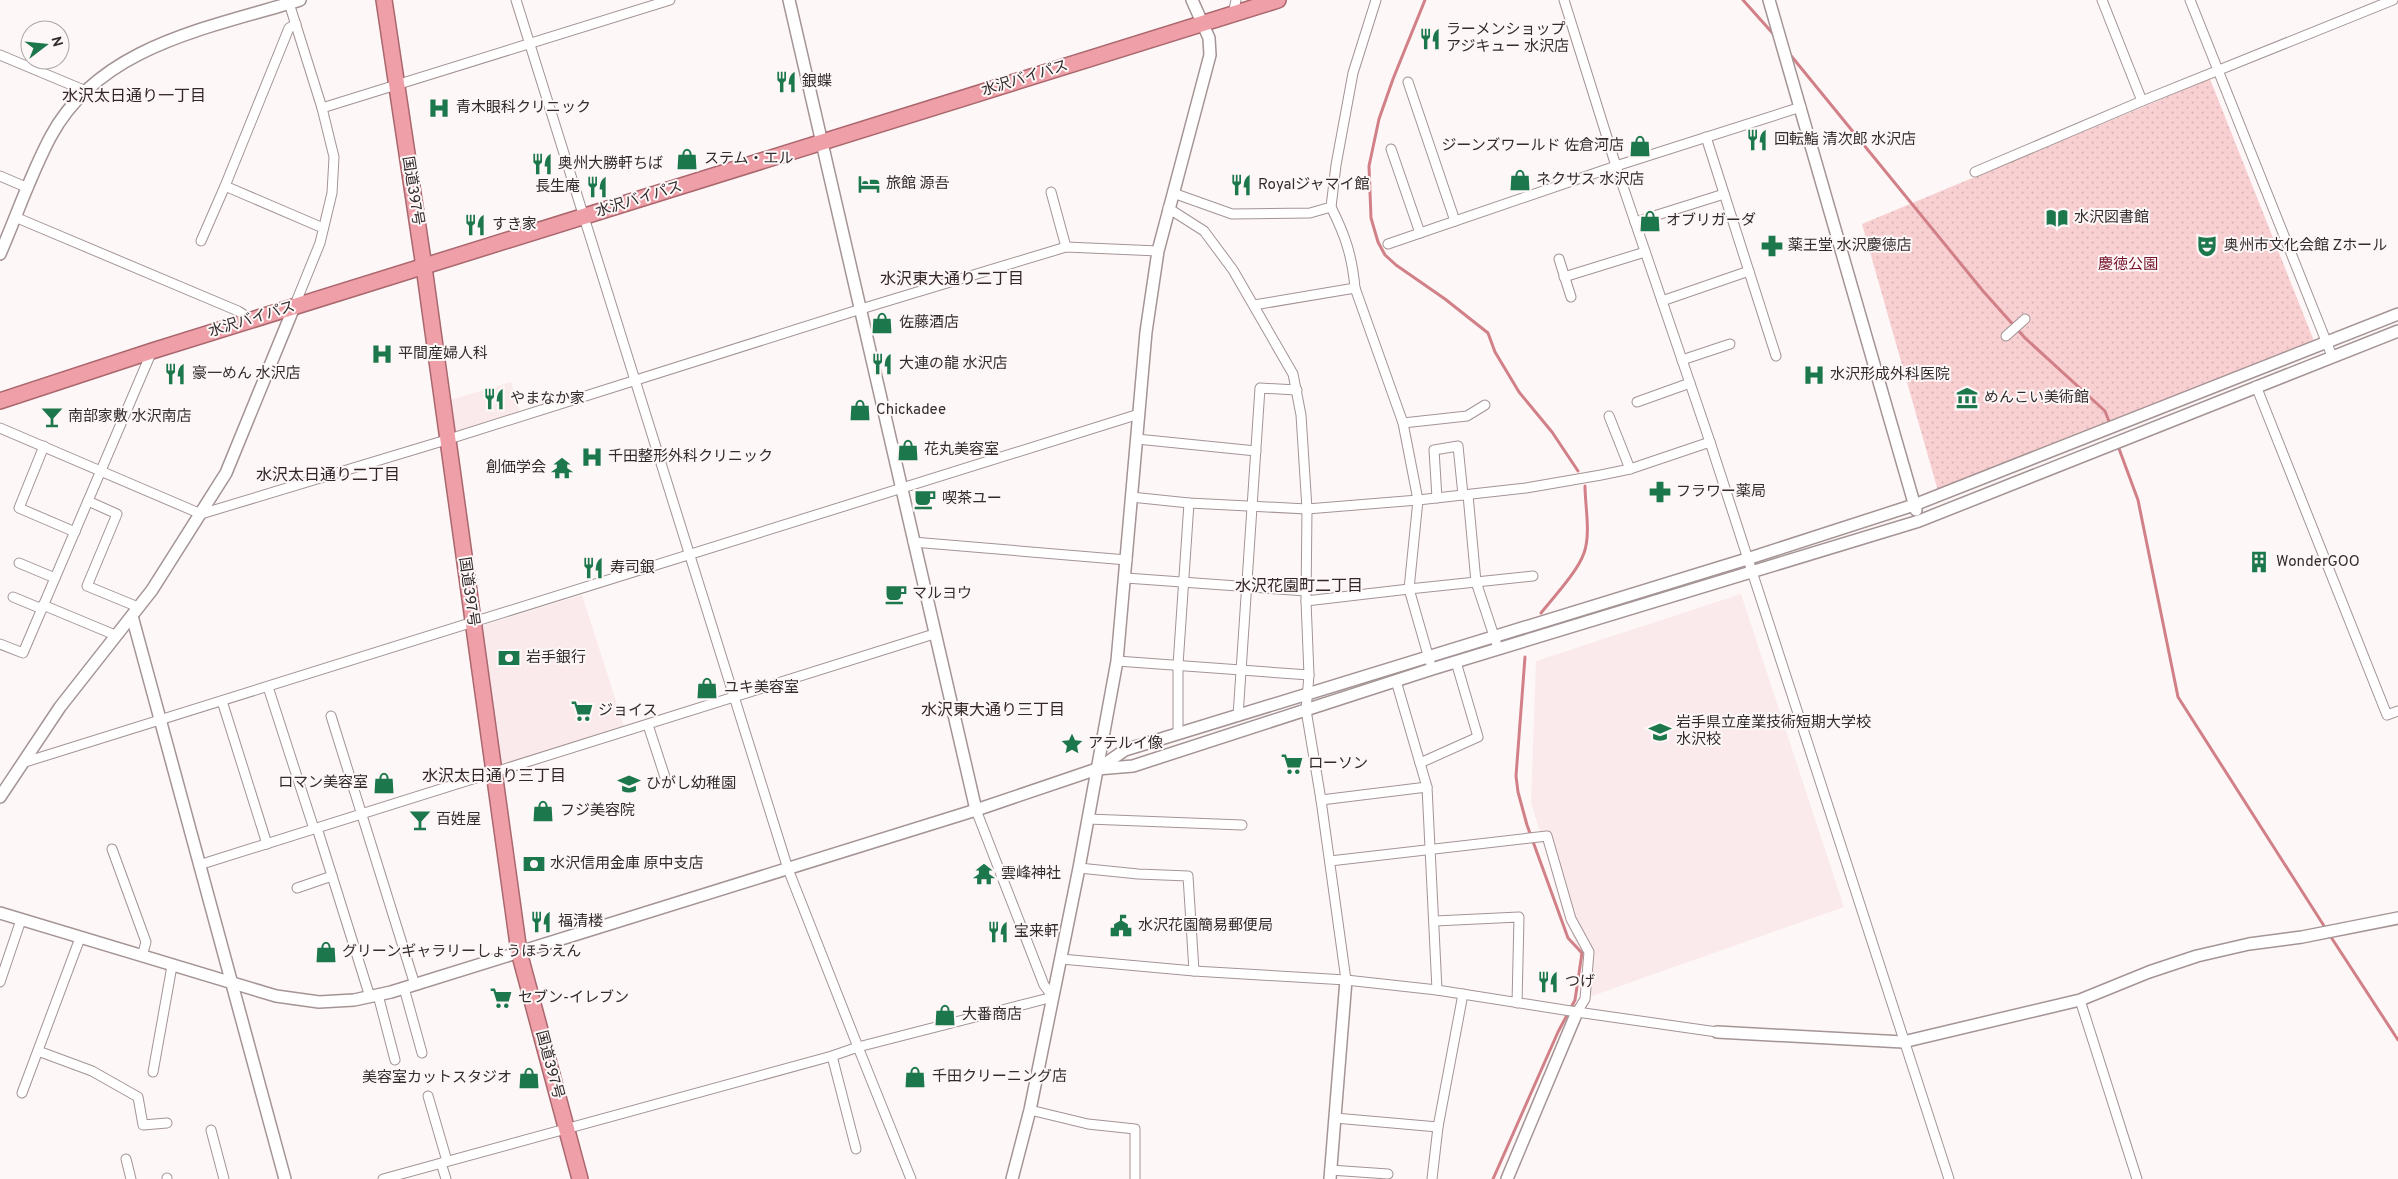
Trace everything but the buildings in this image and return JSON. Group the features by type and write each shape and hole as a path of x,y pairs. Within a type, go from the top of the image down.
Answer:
{"highway":[{"name":"国道397号","path":"384,0 424,267 446,440 519,952 580,1179"},
{"name":"水沢バイパス","path":"0,401 152,351 1204,23 1235,7 1278,0"}],"street":[{"path":"516,0 788,869 911,1179"},
{"path":"322,108 670,0"},
{"path":"790,0 934,634 976,810 1044,986 1053,997"},
{"path":"1012,1179 1030,1110 1061,959 1117,661 1126,578 1131,496 1146,332 1158,251 1210,55 1209,38 1204,23 1192,0"},
{"path":"1376,0 1352,73 1336,165 1331,207 1347,239 1353,264 1355,288 1402,423 1418,500 1410,590 1432,669"},
{"path":"1564,0 1616,166 1710,442 1949,1179"},
{"path":"1770,0 1919,521"},
{"path":"2102,0 2142,101"},
{"path":"2190,0 2332,356"},
{"path":"1975,172 2142,101 2393,0"},
{"path":"0,254 3,236 15,217 52,135 67,111 86,91 126,60 143,51 295,2 296,24 322,108 334,157 332,192 320,243 236,453 201,514 152,590 60,707 0,797"},
{"path":"201,241 289,28 296,24"},
{"path":"0,55 86,91"},
{"path":"1408,82 1455,221"},
{"path":"1388,244 1616,166 1801,107"},
{"path":"1706,137 1776,356"},
{"path":"1391,149 1420,233"},
{"path":"0,176 28,188"},
{"path":"225,186 323,228"},
{"path":"1051,192 1066,247"},
{"path":"1174,192 1232,214 1310,214 1331,207"},
{"path":"1635,222 1724,194"},
{"path":"1168,208 1204,231 1233,270 1293,374 1297,390 1301,415 1307,509 1306,601 1309,675 1306,710 1321,800 1346,980 1330,1175 1388,1174"},
{"path":"15,217 238,311 252,320"},
{"path":"0,428 201,514 446,440 860,308 1066,247 1158,251"},
{"path":"1564,277 1645,252"},
{"path":"1559,259 1571,297"},
{"path":"1662,302 1749,271"},
{"path":"1254,305 1355,288"},
{"path":"1097,769 1125,750 1429,658 1914,505 2398,314"},
{"path":"2008,335 2023,321"},
{"path":"0,913 276,996 319,1002 354,1000 374,996 976,810 1097,769 1133,766 1432,669 1919,521 2398,331"},
{"path":"1682,360 1730,344"},
{"path":"0,644 22,654 152,351"},
{"path":"1637,402 1690,383"},
{"path":"2256,386 2387,716 2398,711"},
{"path":"1238,716 1254,506 1260,388 1297,390"},
{"path":"1402,423 1467,416 1485,405"},
{"path":"22,763 472,624 689,554 1139,414"},
{"path":"1609,416 1630,469"},
{"path":"1137,439 1256,451"},
{"path":"1131,496 1189,502 1307,509 1418,500 1526,488 1630,469 1710,442"},
{"path":"44,446 19,508 75,532"},
{"path":"1437,498 1434,450 1458,446 1466,495 1476,582 1498,649"},
{"path":"88,501 117,514 87,586 135,612 159,721 285,1179"},
{"path":"1178,734 1178,665 1189,502"},
{"path":"913,542 1127,560"},
{"path":"19,563 55,578"},
{"path":"1306,601 1533,576"},
{"path":"1126,578 1306,591"},
{"path":"13,597 116,635"},
{"path":"199,865 934,634"},
{"path":"1117,661 1309,675"},
{"path":"1420,763 1478,737 1456,662"},
{"path":"1396,681 1427,787 1432,849 1437,990"},
{"path":"268,687 315,829 396,1060"},
{"path":"222,701 267,844"},
{"path":"331,716 410,986 422,1053"},
{"path":"648,725 665,776"},
{"path":"1321,800 1427,787"},
{"path":"1088,820 1242,825"},
{"path":"1330,861 1547,836 1571,919 1589,952 1585,999 1577,1012 1507,1179"},
{"path":"112,849 146,942 142,956"},
{"path":"1079,868 1138,874 1188,876 1194,971"},
{"path":"297,888 332,876"},
{"path":"1435,922 1520,917 1517,1003"},
{"path":"1061,959 1194,971 1346,980 1437,990 1717,1032 1904,1042 2080,1000 2149,972 2197,956 2249,944 2302,937 2398,918"},
{"path":"0,982 21,920"},
{"path":"22,1094 80,938"},
{"path":"153,1072 172,966"},
{"path":"1432,1179 1438,1127 1463,994"},
{"path":"383,1179 399,1177 444,1162 832,1056 858,1047 1053,997"},
{"path":"2080,1000 2137,1179"},
{"path":"38,1050 92,1071 138,1097 143,1125 167,1123"},
{"path":"832,1056 856,1149"},
{"path":"428,1096 444,1162 446,1179"},
{"path":"1030,1110 1088,1124 1135,1129 1135,1179"},
{"path":"1335,1118 1438,1127"},
{"path":"211,1130 224,1179"},
{"path":"126,1159 131,1179"}],"shaded area":[{"path":"511,382 520,413 453,434 450,400"},
{"name":"岩手県立産業技術短期大学校 水沢校","path":"1741,594 1844,907 1592,996 1531,803 1536,661"},
{"path":"582,595 624,726 500,765 481,626"}],"green space":[{"name":"慶徳公園","path":"2210,79 2314,341 1938,491 1862,224"}],"waterway":[{"path":"1425,0 1379,119 1369,166 1371,218 1378,242 1385,255 1396,265 1445,299 1488,333 1495,352 1519,392 1552,432 1578,471"},
{"path":"1743,0 1776,37"},
{"path":"1788,52 1983,291 2025,338 2105,411 2110,424"},
{"path":"2118,446 2138,500 2178,697 2326,929"},
{"path":"1541,613 1571,576 1584,553 1587,537 1585,486"},
{"path":"1493,1179 1558,1032 1575,1000 1582,953 1568,938 1527,825 1518,792 1516,776 1525,657"},
{"path":"2329,934 2398,1040"}],"place":[{"name":"ラーメンショップ アジキュー 水沢店","path":"1430,39"},
{"name":"銀蝶","path":"786,82"},
{"name":"青木眼科クリニック","path":"439,108"},
{"name":"回転鮨 清次郎 水沢店","path":"1757,140"},
{"name":"ジーンズワールド 佐倉河店","path":"1640,146"},
{"name":"ステム・エル","path":"687,159"},
{"name":"奥州大勝軒ちば","path":"542,164"},
{"name":"ネクサス 水沢店","path":"1520,180"},
{"name":"旅館 源吾","path":"869,184"},
{"name":"Royalジャマイ館","path":"1241,185"},
{"name":"長生庵","path":"597,187"},
{"name":"水沢図書館","path":"2057,218"},
{"name":"オブリガーダ","path":"1650,221"},
{"name":"すき家","path":"475,225"},
{"name":"薬王堂 水沢慶徳店","path":"1772,246"},
{"name":"奥州市文化会館 Zホール","path":"2207,246"},
{"name":"佐藤酒店","path":"882,323"},
{"name":"平間産婦人科","path":"382,354"},
{"name":"大連の龍 水沢店","path":"882,364"},
{"name":"豪一めん 水沢店","path":"175,374"},
{"name":"水沢形成外科医院","path":"1814,375"},
{"name":"めんこい美術館","path":"1967,398"},
{"name":"やまなか家","path":"494,399"},
{"name":"Chickadee","path":"860,410"},
{"name":"南部家敷 水沢南店","path":"52,417"},
{"name":"花丸美容室","path":"908,450"},
{"name":"千田整形外科クリニック","path":"592,457"},
{"name":"創価学会","path":"562,468"},
{"name":"フラワー薬局","path":"1660,492"},
{"name":"喫茶ユー","path":"925,499"},
{"name":"WonderGOO","path":"2259,562"},
{"name":"寿司銀","path":"593,568"},
{"name":"マルヨウ","path":"896,594"},
{"name":"岩手銀行","path":"509,658"},
{"name":"ユキ美容室","path":"707,688"},
{"name":"ジョイス","path":"582,711"},
{"name":"岩手県立産業技術短期大学校 水沢校","path":"1660,732"},
{"name":"アテルイ像","path":"1072,744"},
{"name":"ローソン","path":"1292,764"},
{"name":"ロマン美容室","path":"384,783"},
{"name":"ひがし幼稚園","path":"629,784"},
{"name":"フジ美容院","path":"543,811"},
{"name":"百姓屋","path":"420,820"},
{"name":"水沢信用金庫 原中支店","path":"534,864"},
{"name":"雲峰神社","path":"984,874"},
{"name":"福清楼","path":"541,922"},
{"name":"水沢花園簡易郵便局","path":"1121,926"},
{"name":"宝来軒","path":"998,932"},
{"name":"グリーンギャラリーしょうほうえん","path":"326,952"},
{"name":"つげ","path":"1548,982"},
{"name":"セブン-イレブン","path":"501,998"},
{"name":"大番商店","path":"945,1015"},
{"name":"千田クリーニング店","path":"915,1077"},
{"name":"美容室カットスタジオ","path":"529,1078"}],"district":[{"name":"水沢太日通り一丁目","path":"134,97"},
{"name":"水沢東大通り二丁目","path":"952,280"},
{"name":"水沢太日通り二丁目","path":"328,476"},
{"name":"水沢花園町二丁目","path":"1299,587"},
{"name":"水沢東大通り三丁目","path":"993,711"},
{"name":"水沢太日通り三丁目","path":"494,777"}]}
